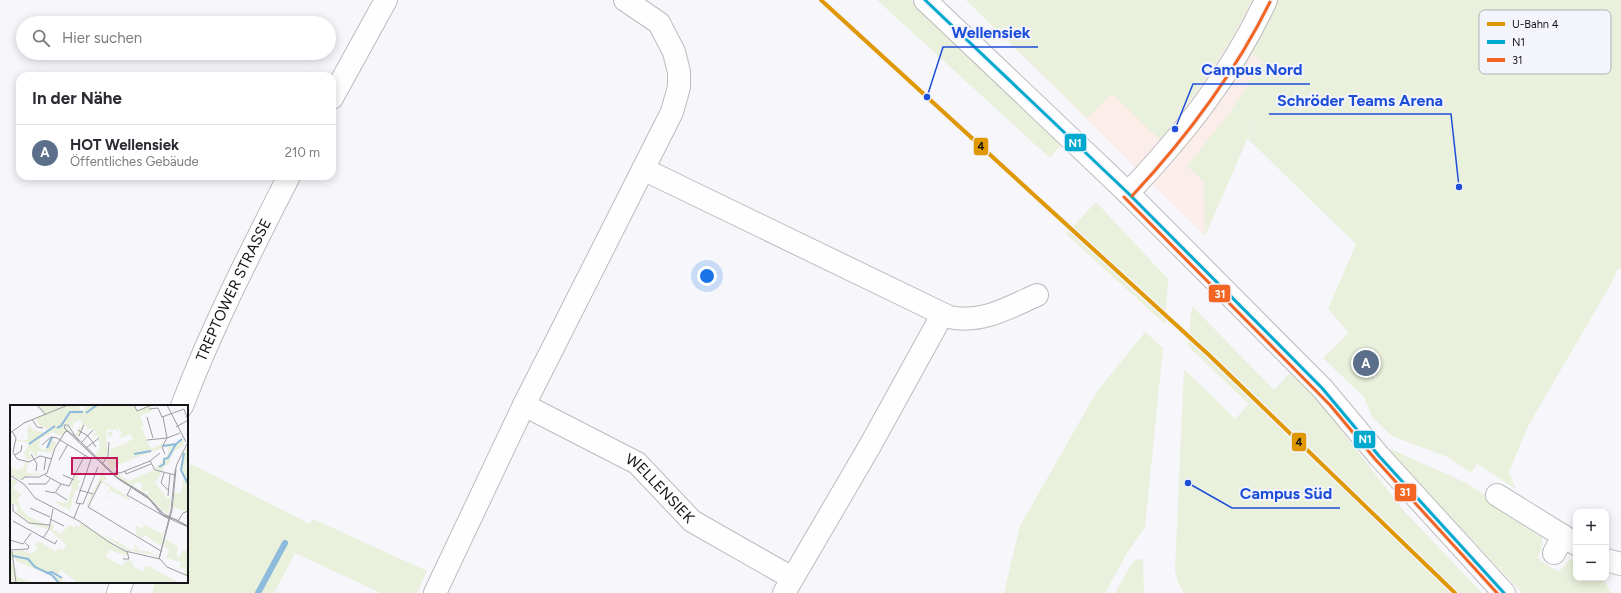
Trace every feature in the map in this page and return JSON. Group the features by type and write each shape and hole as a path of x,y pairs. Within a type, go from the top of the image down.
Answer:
{"street":[{"path":"336,91 386,0"},
{"path":"925,0 1128,193 1330,397 1379,456 1504,593"},
{"path":"1128,193 1162,157 1199,112 1240,48 1266,0"},
{"path":"435,593 524,405 672,112 679,87 679,72 674,52 666,35 658,23 634,5"},
{"path":"643,169 942,315 957,319 983,318 1037,295"},
{"name":"TREPTOWER STRASSE","path":"182,405 195,371 242,268 288,180"},
{"name":"WELLENSIEK","path":"524,405 637,463 692,521 788,586 871,444 942,315"},
{"path":"1497,495 1564,544"},
{"path":"1609,561 1621,564"},
{"path":"118,593 122,583"}],"shaded area":[{"path":"966,0 1307,0 1205,236"}],"green space":[{"path":"877,0 911,0 1061,145 1050,158"},
{"path":"966,0 1252,0 1232,37 1210,72 1160,140 1112,93 1087,118"},
{"path":"1278,0 1621,0 1621,268 1617,270 1612,282 1528,426 1509,472 1516,489 1477,464 1471,473 1450,458 1392,436 1372,417 1364,397 1323,358 1349,333 1328,309 1356,244 1248,139 1270,87 1205,236 1204,182 1187,166 1228,115 1263,61 1252,54"},
{"path":"1096,202 1168,279 1165,324 1066,234"},
{"path":"1192,306 1274,390 1292,371 1324,408 1404,511 1482,593 1184,593 1178,582 1175,570 1184,369 1235,419 1249,404 1188,346"},
{"path":"1145,332 1163,348 1145,527 1127,553 1105,593 1004,593 1020,526 1096,393"},
{"path":"1386,447 1464,482 1533,525 1540,534 1542,541 1537,558 1559,572 1569,560 1573,558 1573,581 1605,581 1611,593 1522,593"},
{"path":"191,464 310,524 313,519 427,571 417,593 381,593 295,553 274,593 152,593 155,583 188,583 188,472"},
{"path":"1143,559 1144,593 1115,593 1132,563 1135,560"}],"waterway":[{"path":"258,593 285,543"}],"metro line":[{"name":"4","path":"821,0 1209,355 1455,593"}],"transit line":[{"name":"N1","path":"925,0 1128,193 1322,388 1379,456 1504,593"},
{"name":"31","path":"1132,196 1172,151 1208,104 1241,55 1270,2"},
{"name":"31","path":"1124,197 1330,405 1375,459 1497,593"}],"place":[{"name":"Wellensiek","path":"927,97"},
{"name":"Campus Nord","path":"1175,129"},
{"name":"Schröder Teams Arena","path":"1459,187"},
{"name":"HOT Wellensiek","path":"1366,363"},
{"name":"Campus Süd","path":"1188,483"}]}
